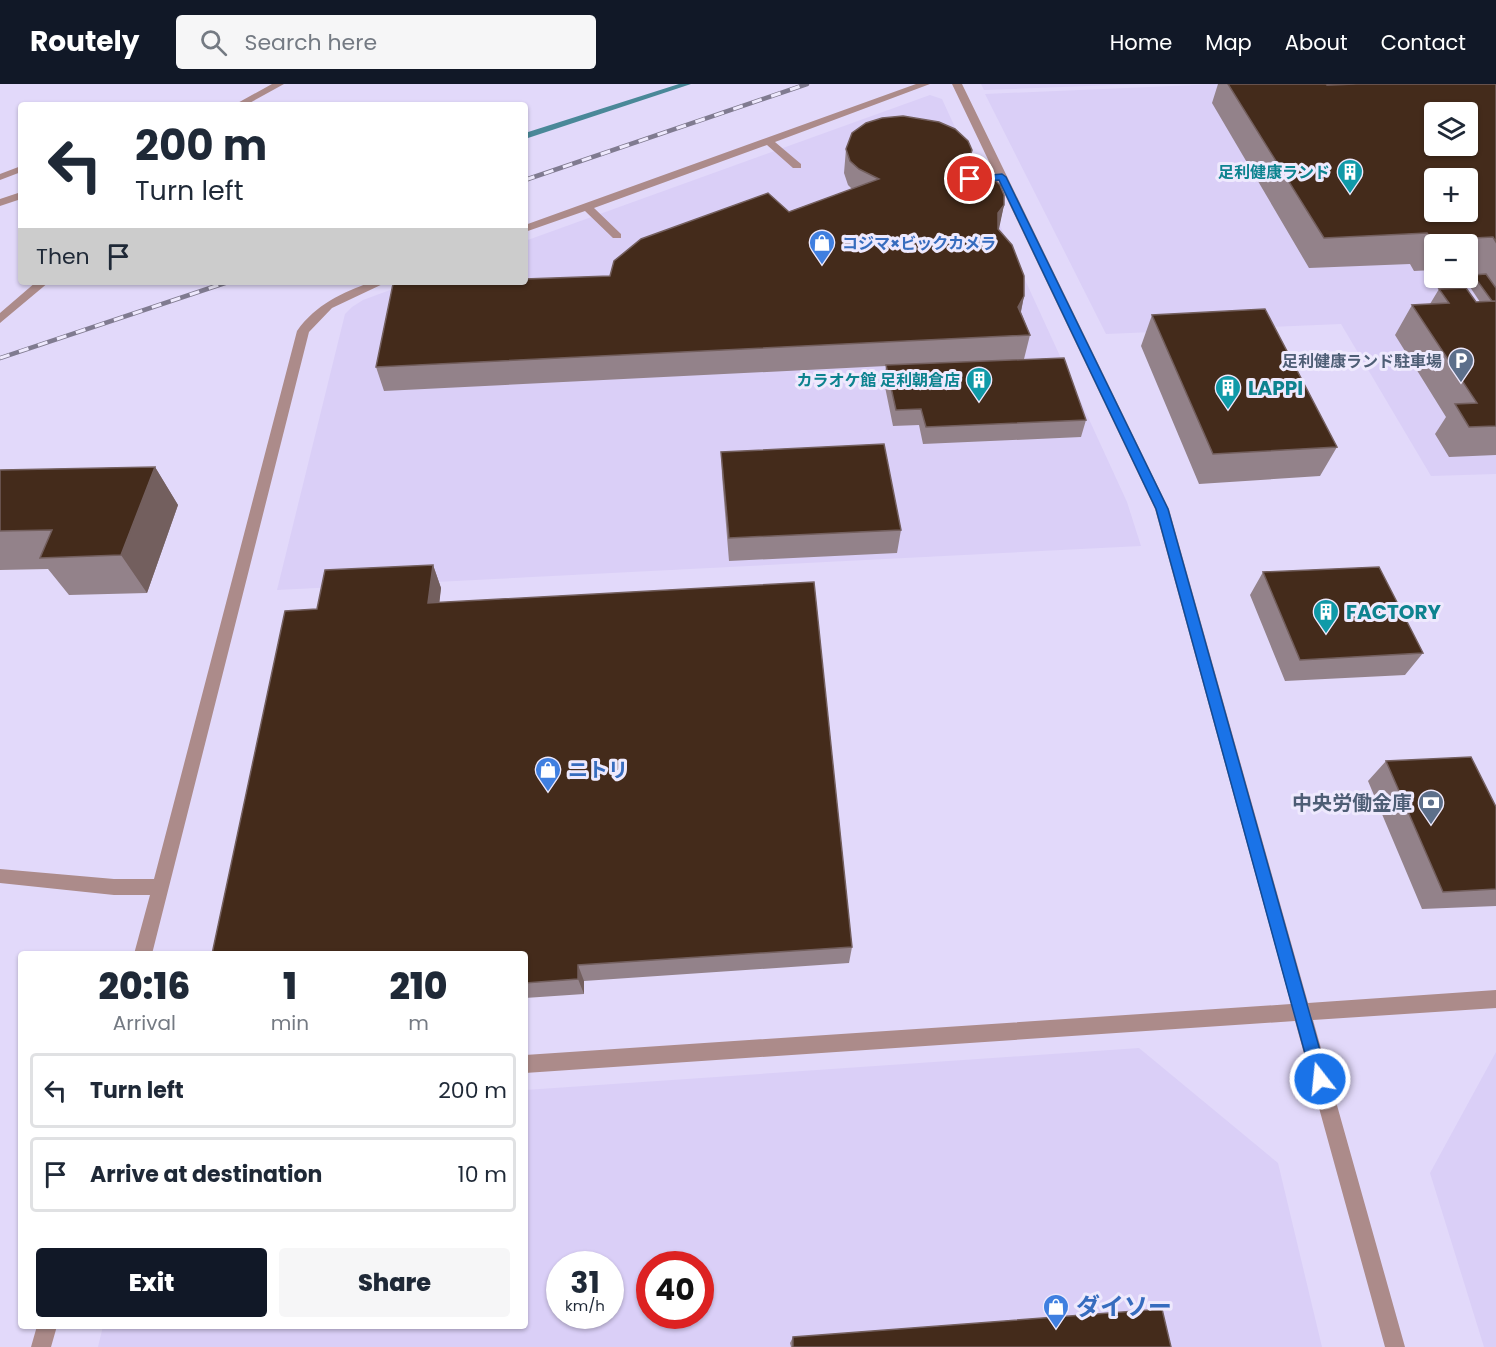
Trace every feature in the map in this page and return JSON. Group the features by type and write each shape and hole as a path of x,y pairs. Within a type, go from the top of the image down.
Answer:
{"street":[{"path":"242,102 279,84"},
{"path":"528,228 925,84"},
{"path":"957,84 996,177 1162,509 1395,1347"},
{"path":"768,141 797,166"},
{"path":"0,177 18,171"},
{"path":"0,203 18,196"},
{"path":"587,207 617,236"},
{"path":"0,319 40,285"},
{"path":"144,951 303,331 314,316 328,304 374,285"},
{"path":"0,876 114,887 160,887"},
{"path":"528,1064 1496,999"},
{"path":"41,1347 46,1329"}],"shaded area":[{"path":"981,84 1141,84 984,90"},
{"path":"1219,84 1496,84 1496,474 1431,476 1341,324 1106,334 985,94"},
{"path":"930,95 942,99 1127,502 1141,546 277,590 345,314 363,300 404,285 528,285 528,240"},
{"path":"1139,1048 1278,1163 1322,1347 98,1347 102,1329 528,1329 528,1090"},
{"path":"1496,1052 1496,1347 1484,1347 1430,1173"}],"building":[{"name":"足利健康ランド","path":"1228,84 1496,84 1496,242 1493,237 1478,238 1478,234 1427,233 1324,238"},
{"name":"コジマ×ビックカメラ","path":"903,116 939,122 955,129 968,141 972,150 968,164 991,176 1000,185 1004,195 1004,205 998,213 998,229 1012,245 1024,276 1024,296 1018,307 1030,335 376,367 393,285 528,285 528,279 610,276 614,261 641,239 768,193 789,212 879,179 859,169 850,161 846,149 852,133 866,123 882,118"},
{"path":"1486,274 1496,288 1496,301 1492,301 1478,282 1478,275"},
{"path":"1466,288 1476,302 1496,301 1496,426 1469,427 1455,404 1477,403 1412,305 1449,303 1439,289"},
{"name":"LAPPI","path":"1265,309 1337,447 1213,454 1152,315"},
{"name":"カラオケ館 足利朝倉店","path":"1064,358 1086,420 926,427 921,409 896,410 886,365"},
{"path":"884,444 901,530 729,538 721,452"},
{"path":"155,467 121,555 40,558 52,530 0,531 0,470"},
{"name":"ニトリ","path":"433,565 428,603 814,582 852,947 578,965 578,979 528,983 528,951 213,951 285,611 317,609 325,570"},
{"path":"1379,567 1423,653 1300,660 1263,572"},
{"name":"中央労働金庫","path":"1471,757 1496,807 1496,889 1443,892 1386,761"},
{"name":"ダイソー","path":"1162,1309 1171,1347 793,1347 793,1337"}],"waterway":[{"path":"528,135 687,84"}],"railway":[{"path":"528,179 807,84"},
{"path":"0,358 219,285"}],"place":[{"name":"足利健康ランド","path":"1350,195"},
{"name":"コジマ×ビックカメラ","path":"822,266"},
{"name":"足利健康ランド駐車場","path":"1461,384"},
{"name":"カラオケ館 足利朝倉店","path":"979,403"},
{"name":"LAPPI","path":"1228,411"},
{"name":"FACTORY","path":"1326,635"},
{"name":"ニトリ","path":"548,793"},
{"name":"中央労働金庫","path":"1431,826"},
{"name":"ダイソー","path":"1056,1330"}],"route":[{"path":"970,179 1002,177 1162,509 1320,1079"}]}
